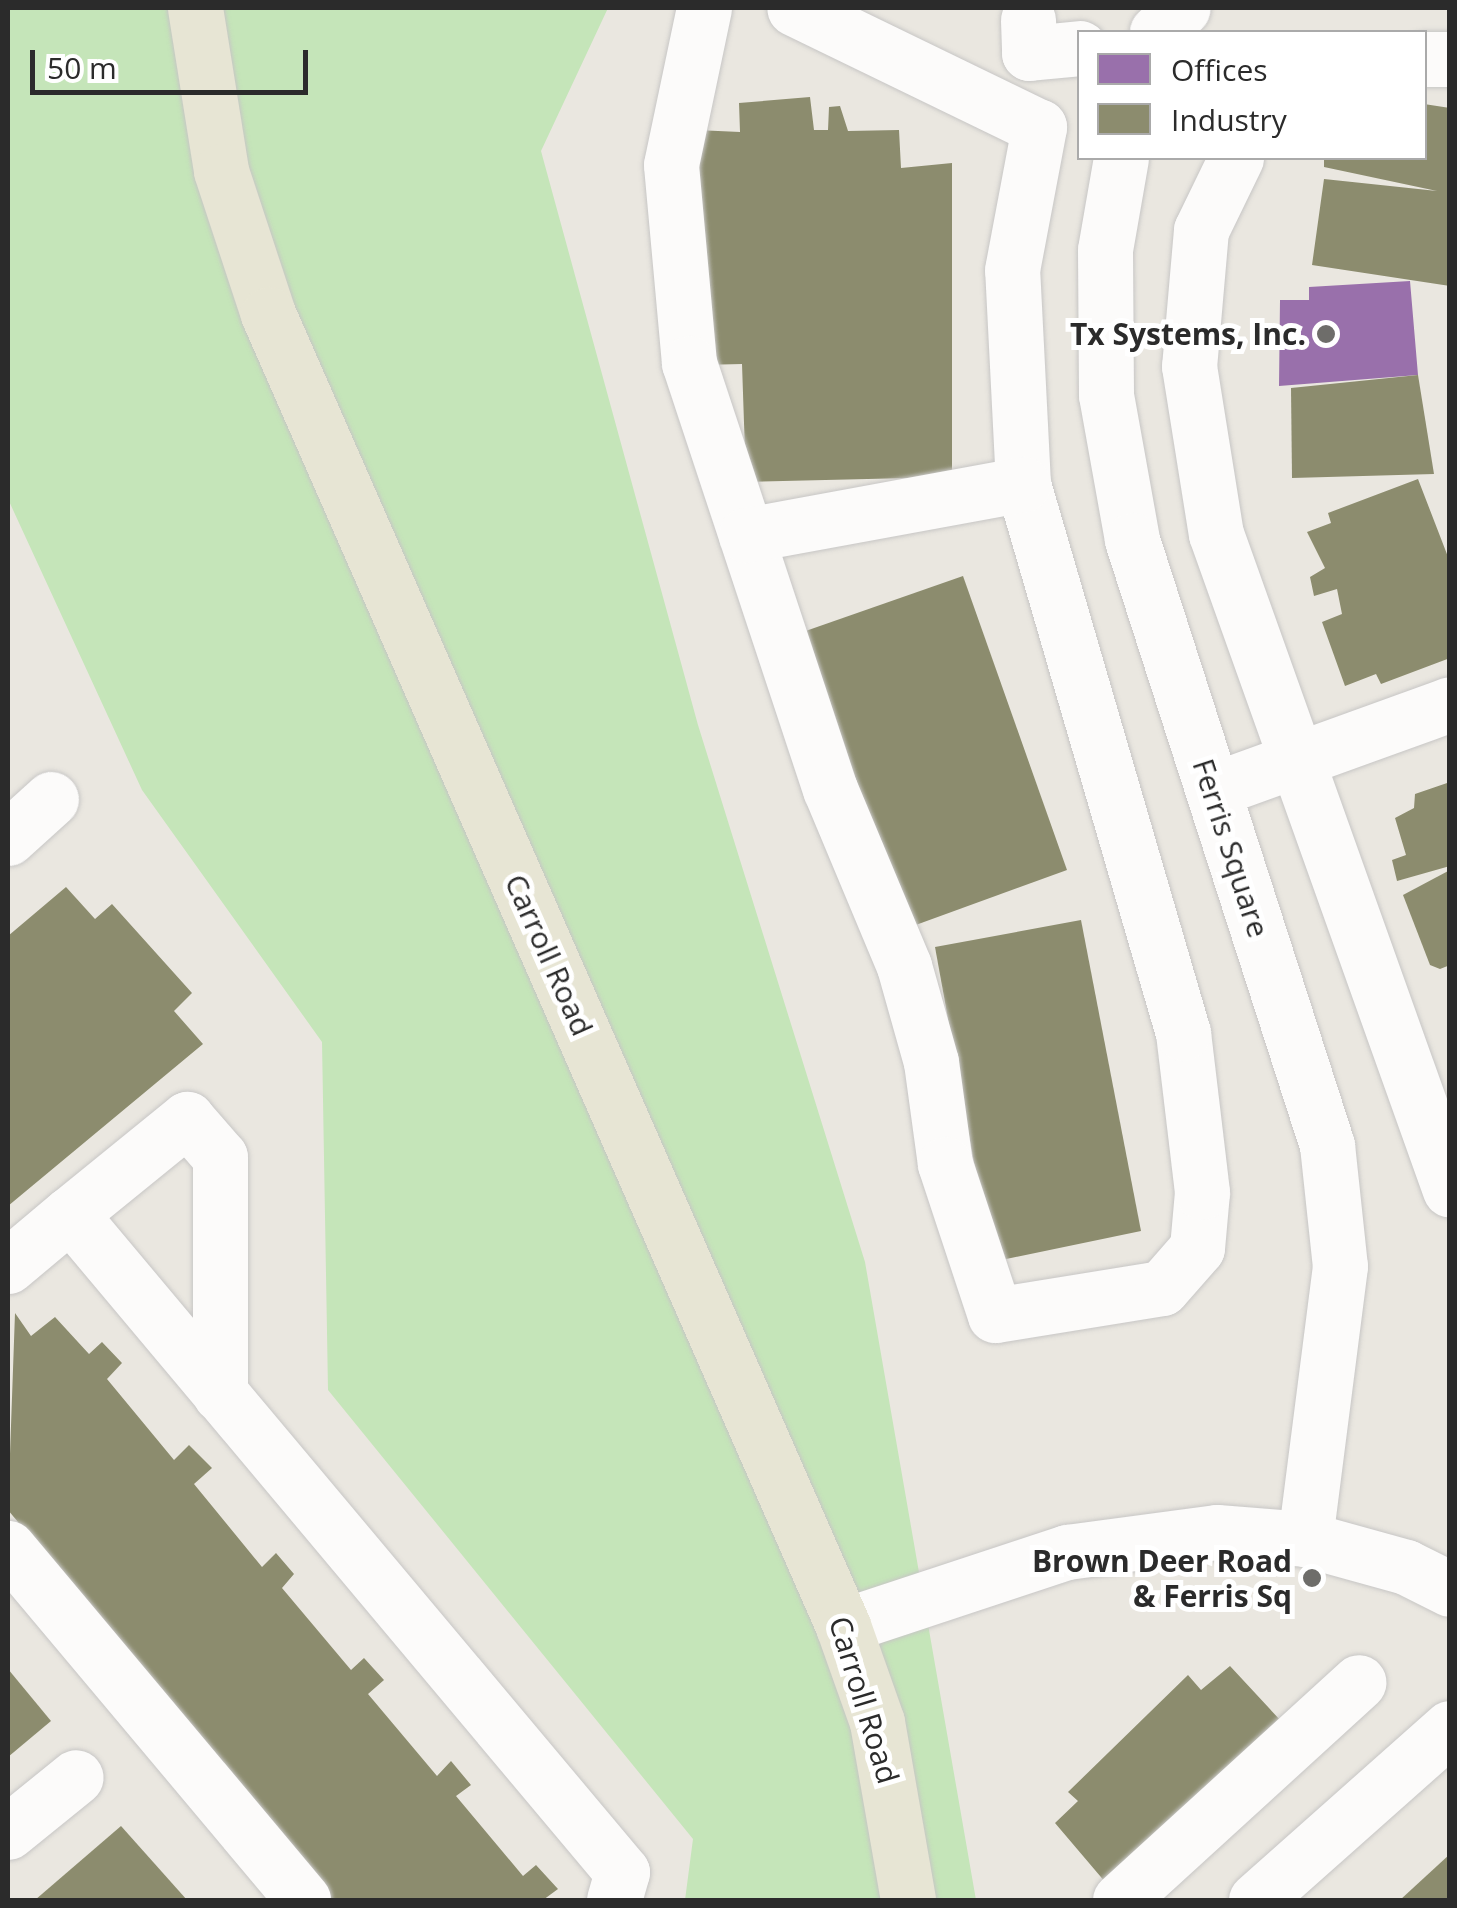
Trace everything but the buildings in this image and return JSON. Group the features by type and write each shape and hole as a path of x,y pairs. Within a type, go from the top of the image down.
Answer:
{"main road":[{"name":"Carroll Road","path":"194,8 221,171 268,314 844,1626 878,1722 908,1900"}],"street":[{"path":"704,8 671,165 689,363 830,789 904,966 931,1062 944,1164 994,1315 1162,1288 1196,1248 1202,1192 1183,1033 1023,484 1012,270 1040,127 794,8"},
{"path":"1159,30 1183,8"},
{"path":"1000,109 1035,27"},
{"name":"Ferris Square","path":"1121,160 1105,250 1106,395 1132,540 1327,1146 1340,1266 1305,1539"},
{"path":"1235,160 1202,230 1189,366 1216,534 1291,757 1450,1190"},
{"path":"746,535 1023,484"},
{"path":"1212,790 1291,757 1450,704"},
{"path":"8,838 50,799"},
{"path":"8,1266 186,1118 220,1157 220,1394"},
{"path":"70,1214 622,1872 614,1900"},
{"path":"844,1626 1068,1552 1218,1532 1305,1539 1406,1567 1450,1589"},
{"path":"8,1548 303,1900"},
{"path":"1120,1900 1359,1682"},
{"path":"1256,1900 1450,1728"},
{"path":"8,1832 76,1777"}],"green space":[{"path":"8,8 608,8 541,151 698,725 865,1262 976,1900 685,1900 693,1839 328,1390 322,1042 142,790 8,499"}],"place":[{"name":"Tx Systems, Inc.","path":"1326,334"},
{"name":"Brown Deer Road & Ferris Sq","path":"1312,1578"}]}
